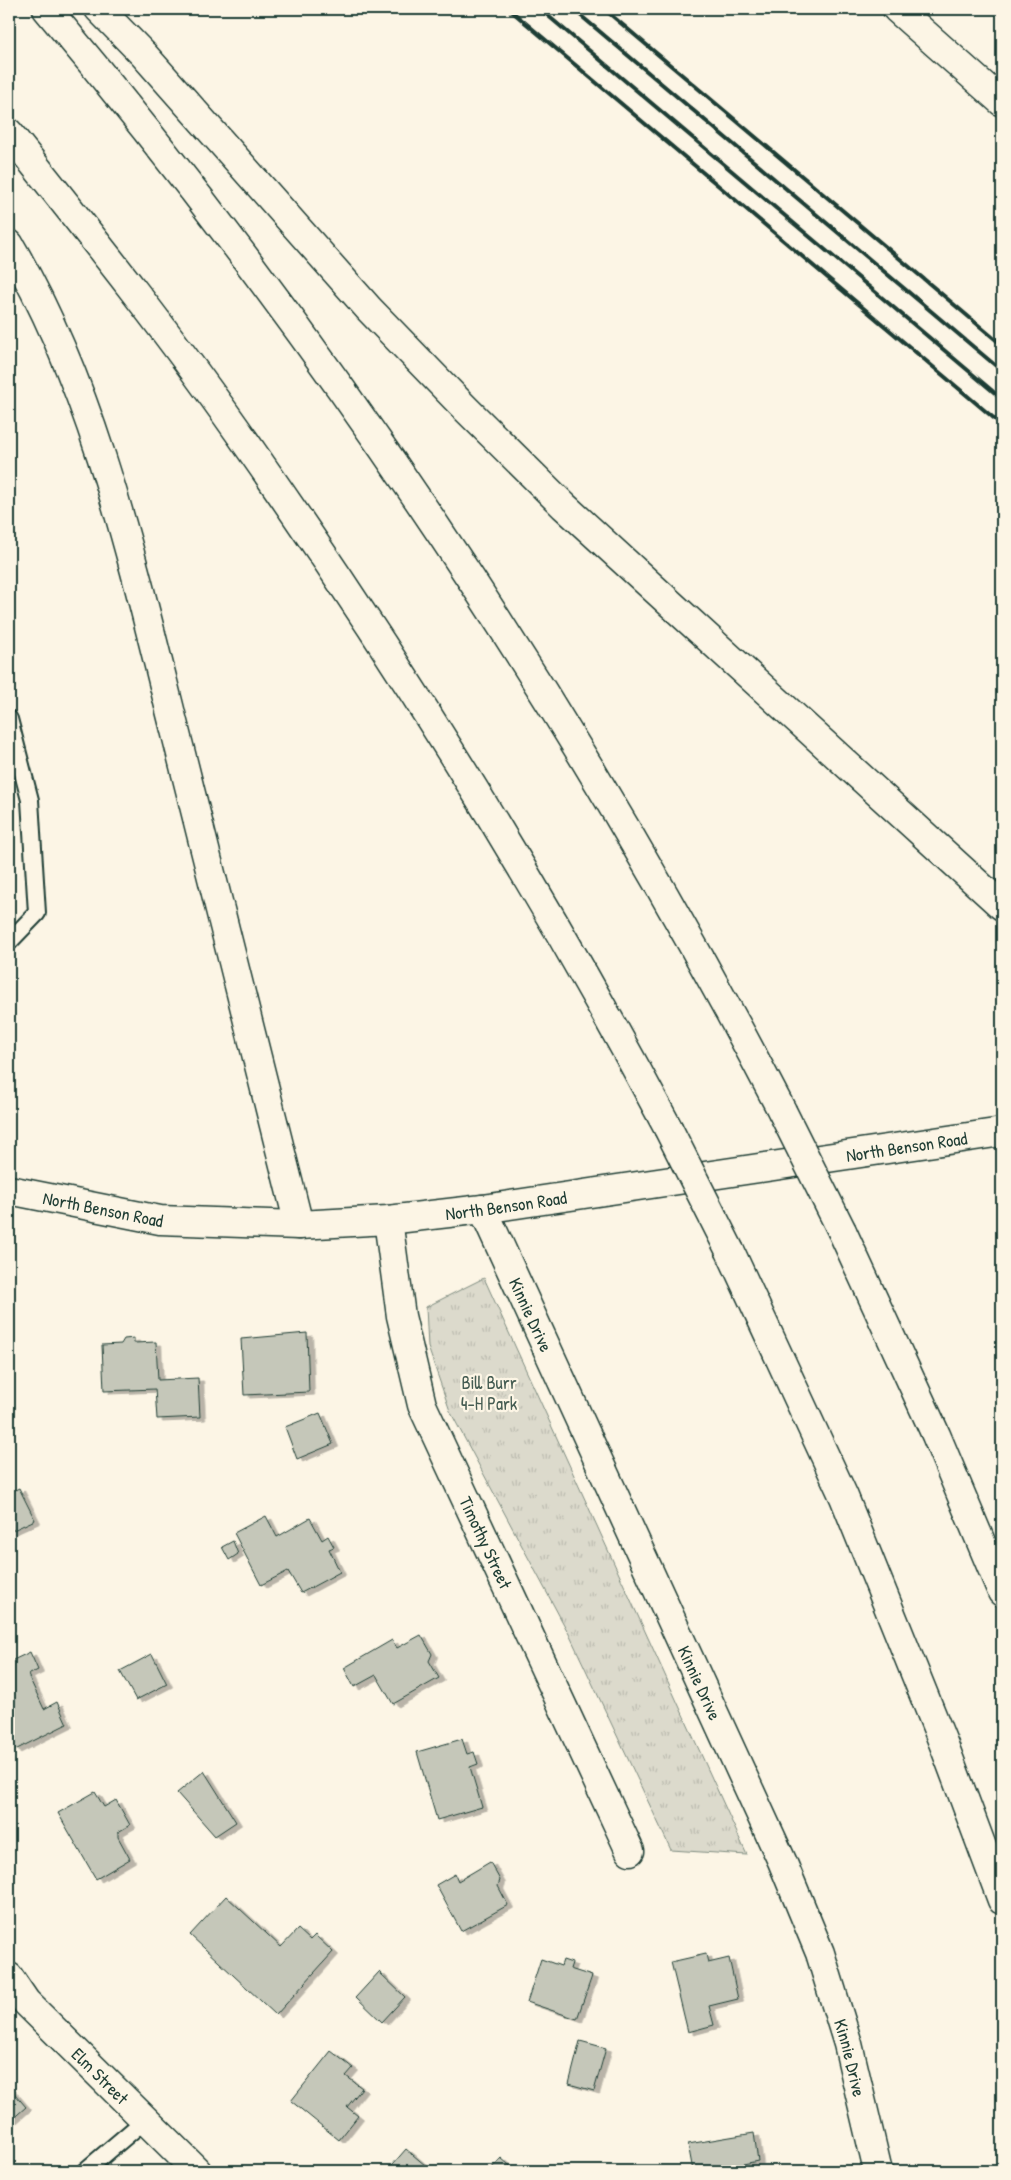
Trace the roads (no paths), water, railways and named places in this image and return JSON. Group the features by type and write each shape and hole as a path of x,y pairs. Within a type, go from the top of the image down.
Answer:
{"main road":[{"path":"47,9 115,89 200,197 356,410 440,530 521,654 654,873 726,1003 842,1232 932,1426 1002,1592"},
{"path":"99,9 144,55 369,309 464,407 564,506 1002,906"},
{"path":"897,9 1002,102"},
{"path":"9,133 133,290 241,436 402,673 543,901 610,1019 730,1251 844,1497 944,1745 1002,1900"},
{"path":"9,244 25,271 59,344 86,416 109,486 152,636 299,1225"},
{"path":"864,781 1002,883"},
{"name":"North Benson Road","path":"9,1190 160,1220 299,1225 388,1220 483,1209 1002,1132"},
{"name":"Kinnie Drive","path":"483,1209 782,1861 820,1953 848,2044 874,2143 878,2171"},
{"name":"Timothy Street","path":"388,1220 401,1316 422,1405 630,1851"},
{"path":"991,1870 1002,1912"},
{"name":"Elm Street","path":"9,1978 26,2002 197,2171"}],"lane":[{"path":"9,718 30,800 37,913 9,942"},
{"path":"85,2171 145,2120"}],"railway":[{"path":"509,9 1002,425"},
{"path":"540,9 1002,399"},
{"path":"573,9 1002,371"},
{"path":"604,9 1002,345"}],"park label":[{"name":"Bill Burr 4-H Park","path":"489,1392"}]}
